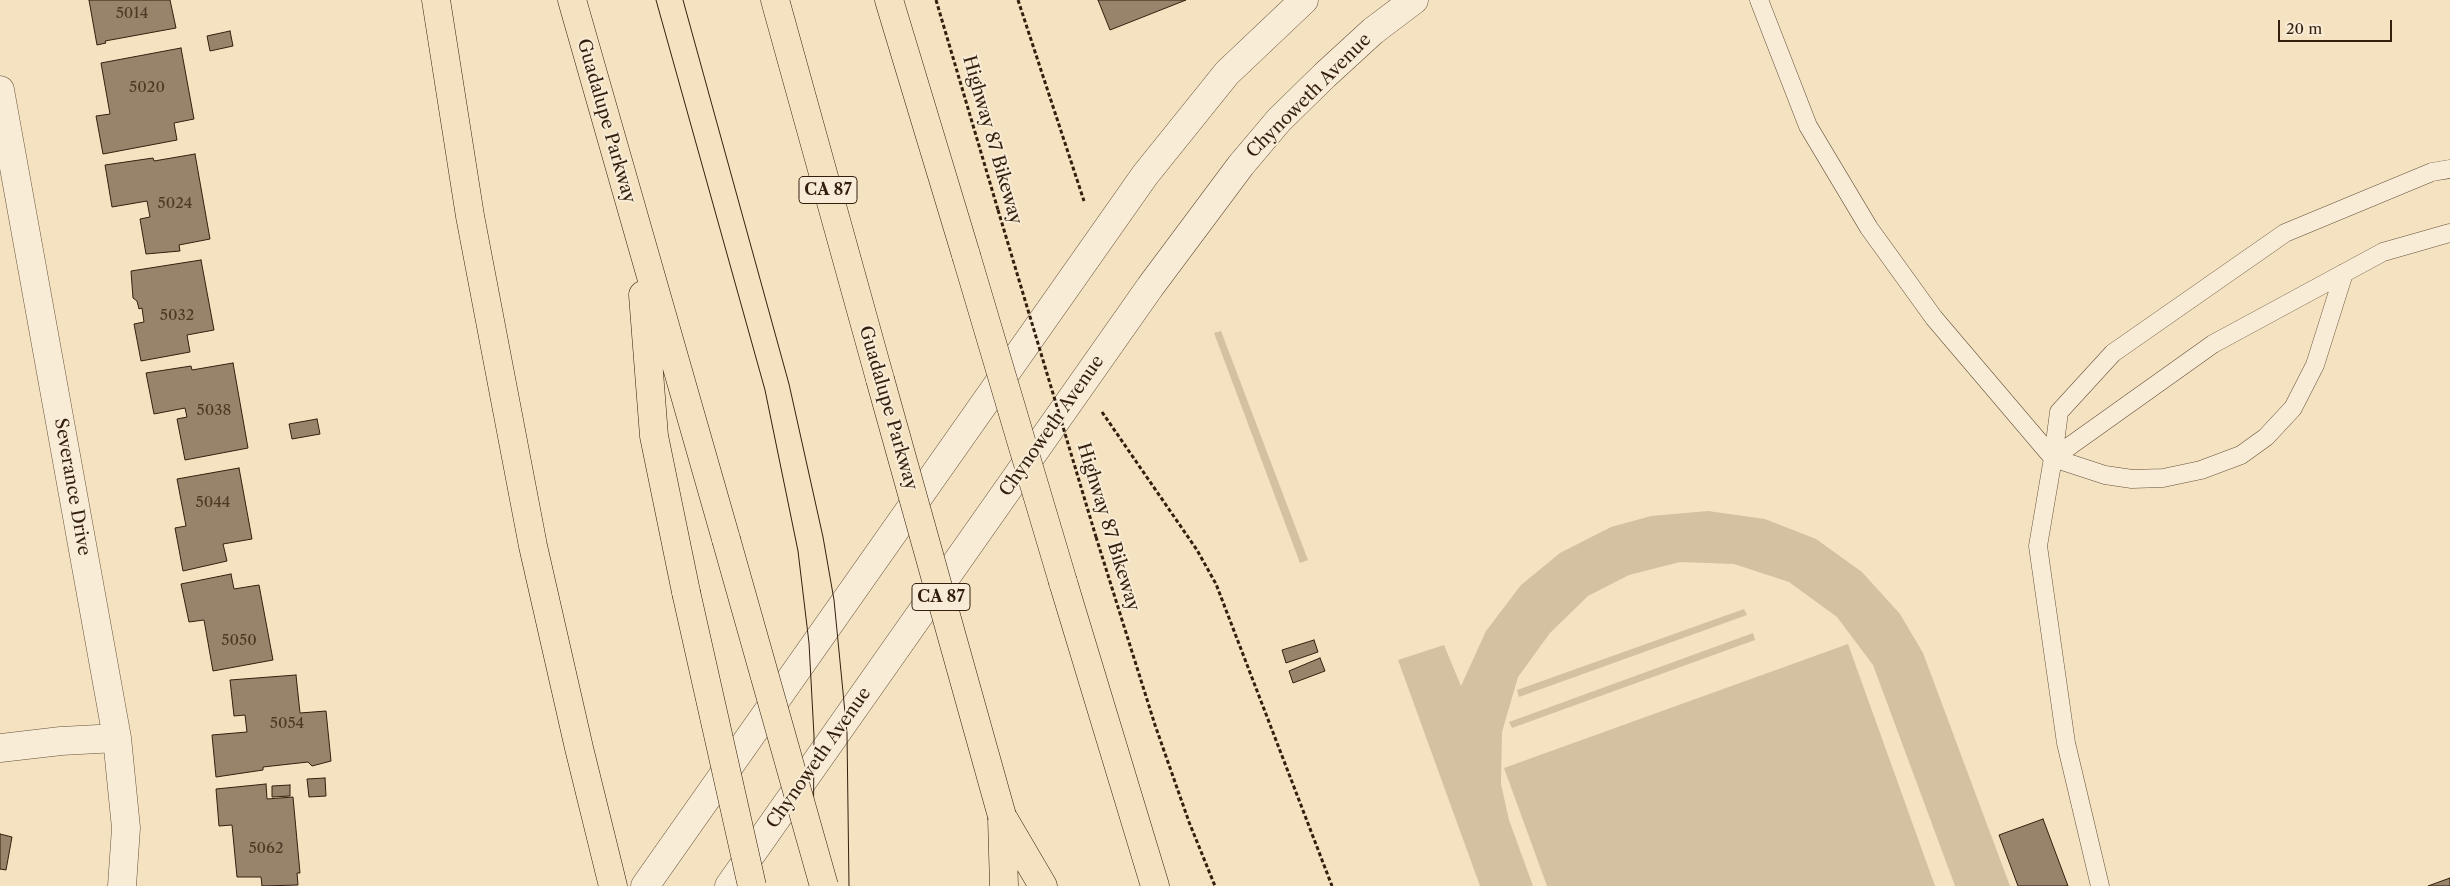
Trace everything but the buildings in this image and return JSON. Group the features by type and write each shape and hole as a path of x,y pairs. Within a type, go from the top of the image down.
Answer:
{"highway":[{"path":"436,0 470,216 533,546 613,886"},
{"name":"Guadalupe Parkway","path":"572,0 640,242"},
{"name":"Guadalupe Parkway","path":"775,0 1002,816"},
{"path":"889,0 1155,886"},
{"path":"640,242 824,886"},
{"path":"640,242 654,436 686,592 752,886"},
{"path":"1002,816 1004,886"},
{"path":"1002,816 1043,886"}],"street":[{"path":"645,886 1145,176 1215,87 1276,25 1304,0"},
{"name":"Chynoweth Avenue","path":"729,886 1084,381 1197,222 1247,157 1280,120 1325,75 1373,31 1414,0"},
{"name":"Severance Drive","path":"0,90 117,738 126,828 122,886"},
{"path":"0,748 61,741 117,738"}],"lane":[{"path":"1759,0 1808,126 1869,228 1934,318 2053,458 2106,475 2132,479 2163,478 2201,470 2241,455 2266,437 2293,408 2314,365 2344,273"},
{"path":"2100,886 2066,743 2038,546 2059,412 2113,353 2285,233 2432,172 2450,168"},
{"path":"2053,458 2213,344 2383,252 2450,233"}],"path":[{"name":"Highway 87 Bikeway","path":"936,0 1096,537 1155,725 1189,822 1215,886"},
{"path":"1018,0 1098,242"},
{"path":"1084,381 1197,550 1216,584 1332,886"}],"shaded area":[{"path":"1221,331 1308,560 1300,563 1214,333"},
{"path":"1708,511 1765,519 1816,539 1862,572 1900,614 1923,653 2010,886 1955,886 1873,665 1837,617 1789,582 1734,564 1680,562 1629,575 1588,596 1550,633 1518,677 1502,732 1501,784 1509,820 1533,886 1480,886 1398,660 1444,645 1461,686 1486,631 1521,585 1560,553 1611,527 1651,516"},
{"path":"1744,609 1747,615 1519,697 1517,690"},
{"path":"1753,633 1755,640 1512,728 1509,722"},
{"path":"1848,644 1935,886 1547,886 1504,768"}],"tram line":[{"path":"656,0 765,390 798,551 809,643 814,736 813,886"},
{"path":"683,0 789,384 823,537 834,600 847,733 849,886"}]}
